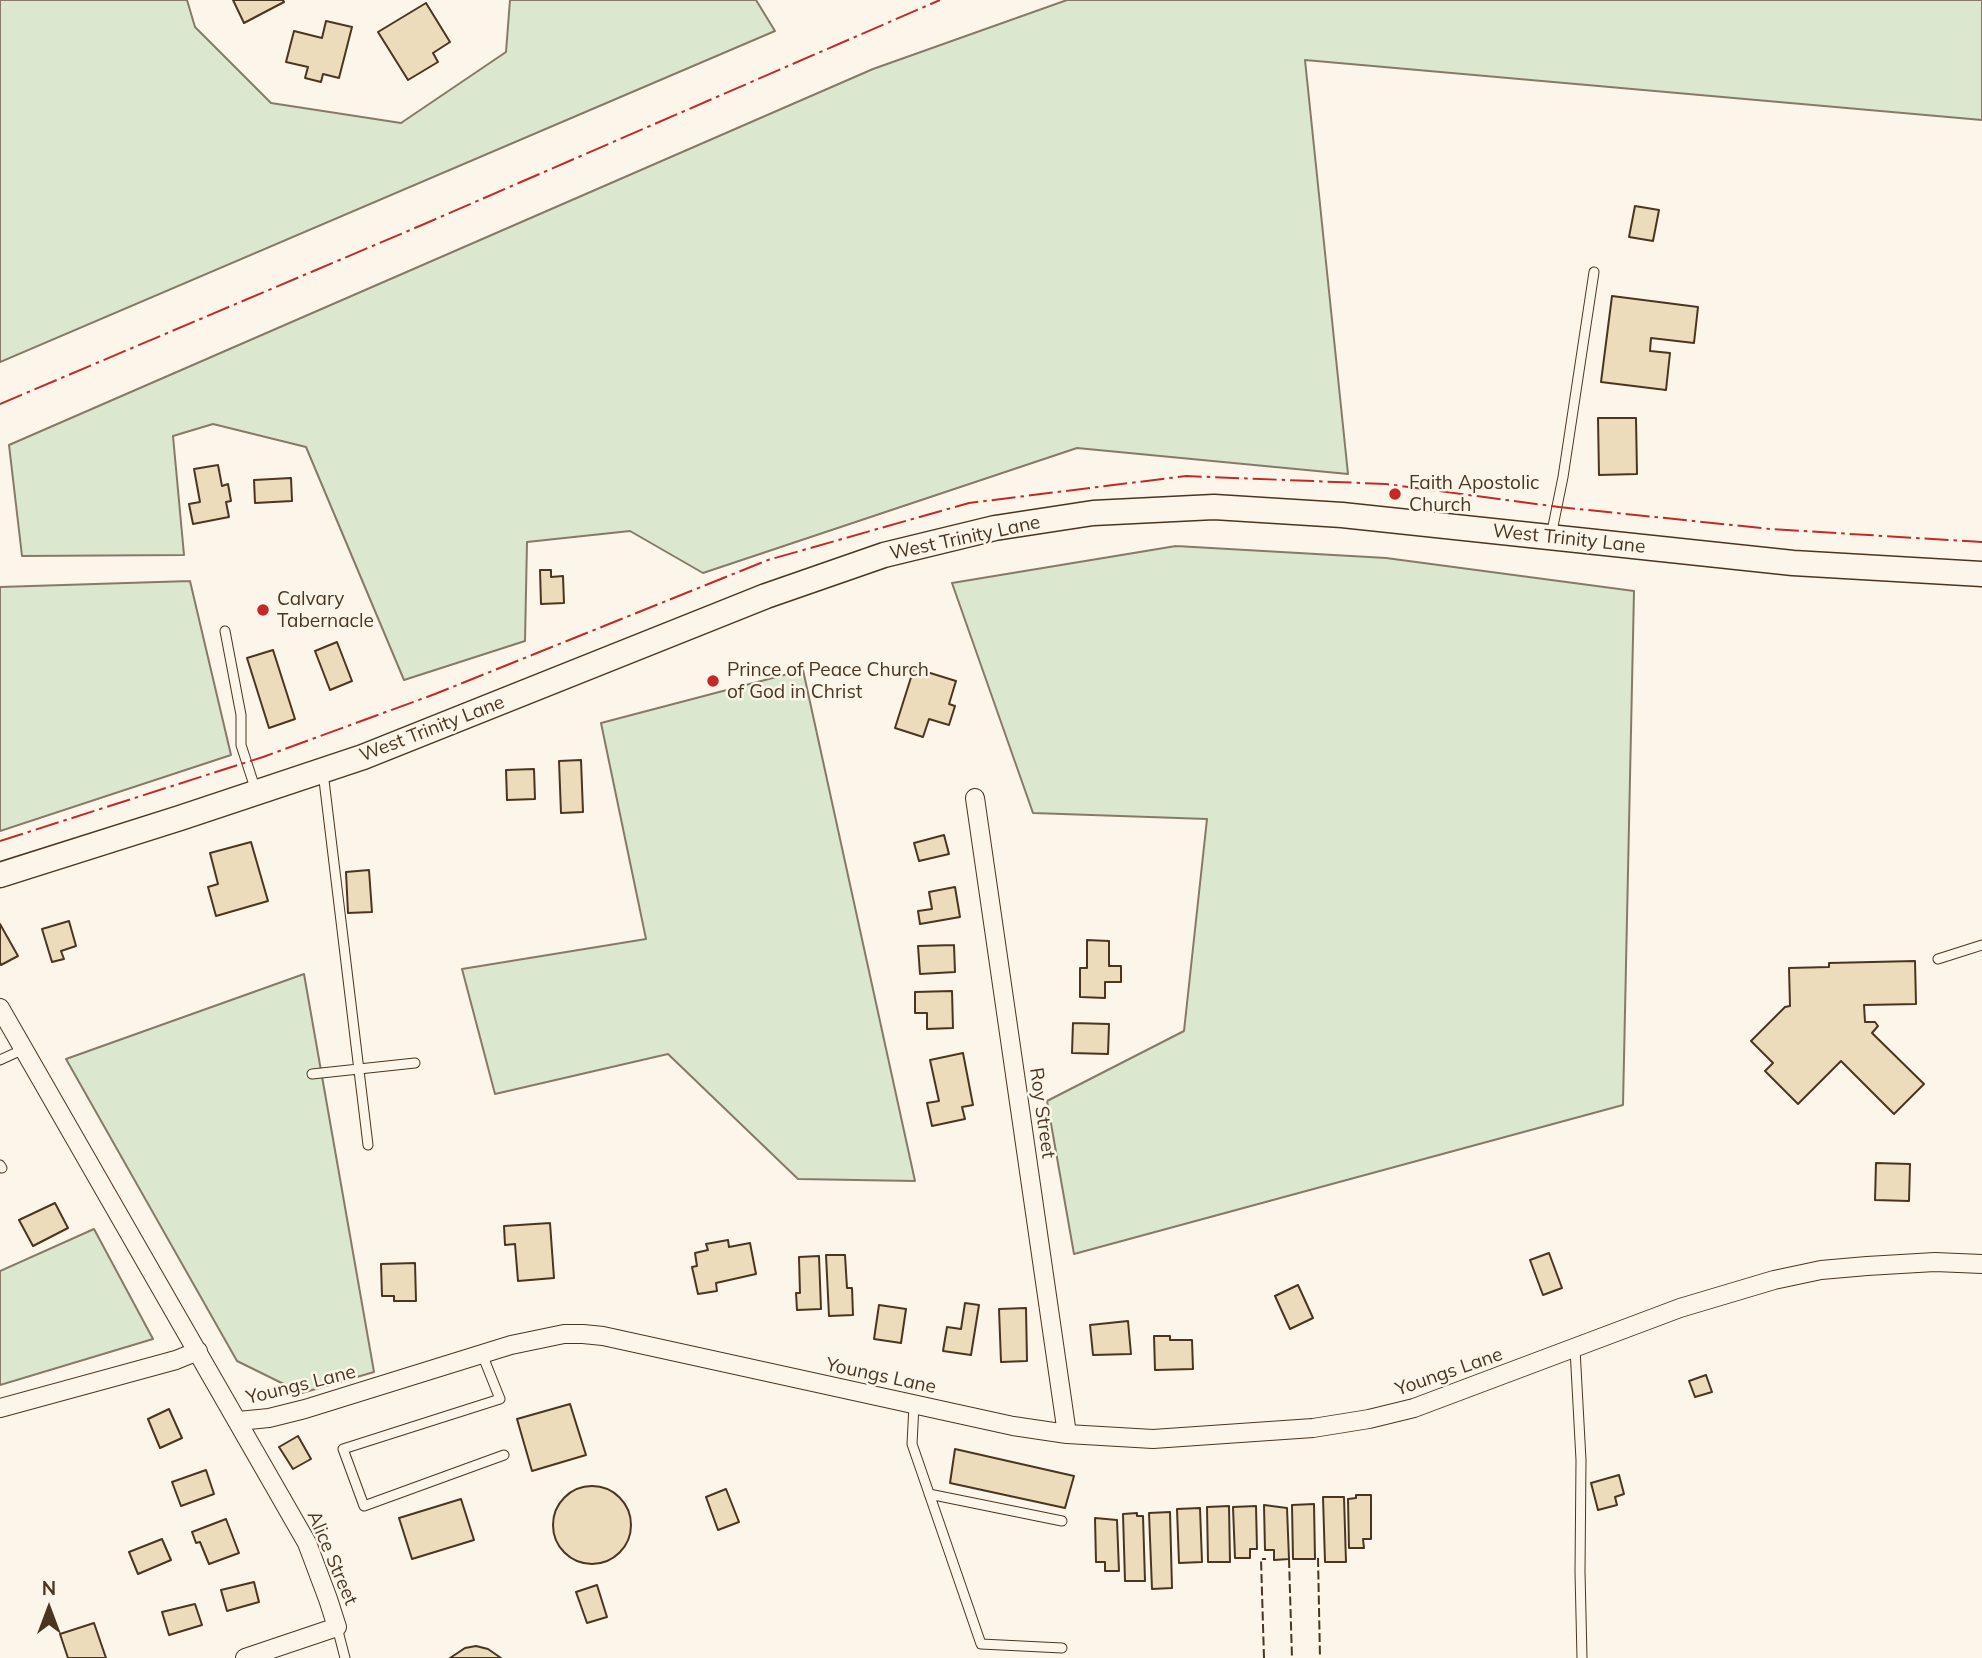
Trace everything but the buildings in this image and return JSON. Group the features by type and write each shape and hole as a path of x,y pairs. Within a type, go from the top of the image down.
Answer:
{"main road":[{"name":"West Trinity Lane","path":"0,875 363,757 766,596 884,555 995,528 1093,513 1213,507 1342,514 1793,563 1982,573"}],"street":[{"name":"Roy Street","path":"975,798 1067,1434"},
{"name":"Youngs Lane","path":"0,1008 238,1422 305,1409 542,1338 583,1334 603,1336 1013,1426 1067,1434 1153,1439 1313,1428 1414,1408 1731,1291 1821,1270 1935,1262 1982,1264"},
{"path":"0,1408 176,1360 198,1351"},
{"name":"Alice Street","path":"238,1422 307,1543 337,1627 245,1658"}],"lane":[{"path":"1551,538 1563,477 1594,272"},
{"path":"225,631 242,715 241,745 256,793"},
{"path":"323,770 368,1144"},
{"path":"1938,959 1982,945"},
{"path":"0,1059 24,1049"},
{"path":"312,1074 415,1063"},
{"path":"1575,1349 1581,1460 1580,1572 1583,1658"},
{"path":"482,1354 500,1399 344,1448 364,1506 505,1455"},
{"path":"914,1405 912,1444 981,1644 1062,1648"},
{"path":"929,1494 1062,1521"},
{"path":"337,1627 345,1658"}],"green space":[{"path":"0,0 187,0 195,27 271,103 401,123 506,52 510,0 756,0 775,31 0,362"},
{"path":"1067,0 1982,0 1982,120 1305,60 1348,474 1077,448 703,573 630,531 527,542 525,641 404,680 306,447 213,424 173,436 184,555 22,556 9,445 873,69"},
{"path":"1176,546 1386,558 1634,591 1623,1105 1074,1254 1047,1101 1184,1031 1207,819 1033,813 952,583"},
{"path":"190,581 231,755 0,831 0,587"},
{"path":"803,670 915,1181 798,1179 668,1054 495,1094 462,969 646,939 601,723"},
{"path":"304,974 374,1372 302,1393 237,1361 66,1059"},
{"path":"94,1229 153,1339 0,1385 0,1271"}],"fence":[{"path":"1318,1558 1320,1658"},
{"path":"1264,1658 1261,1559 1266,1559"},
{"path":"1289,1559 1292,1658"}],"power":[{"path":"0,404 422,225 940,0"},
{"path":"0,841 263,757 435,694 768,560 969,503 1186,476 1386,484 1559,507 1770,529 1982,542"}],"place":[{"name":"Faith Apostolic Church","path":"1395,494"},
{"name":"Calvary Tabernacle","path":"263,610"},
{"name":"Prince of Peace Church of God in Christ","path":"713,681"}]}
